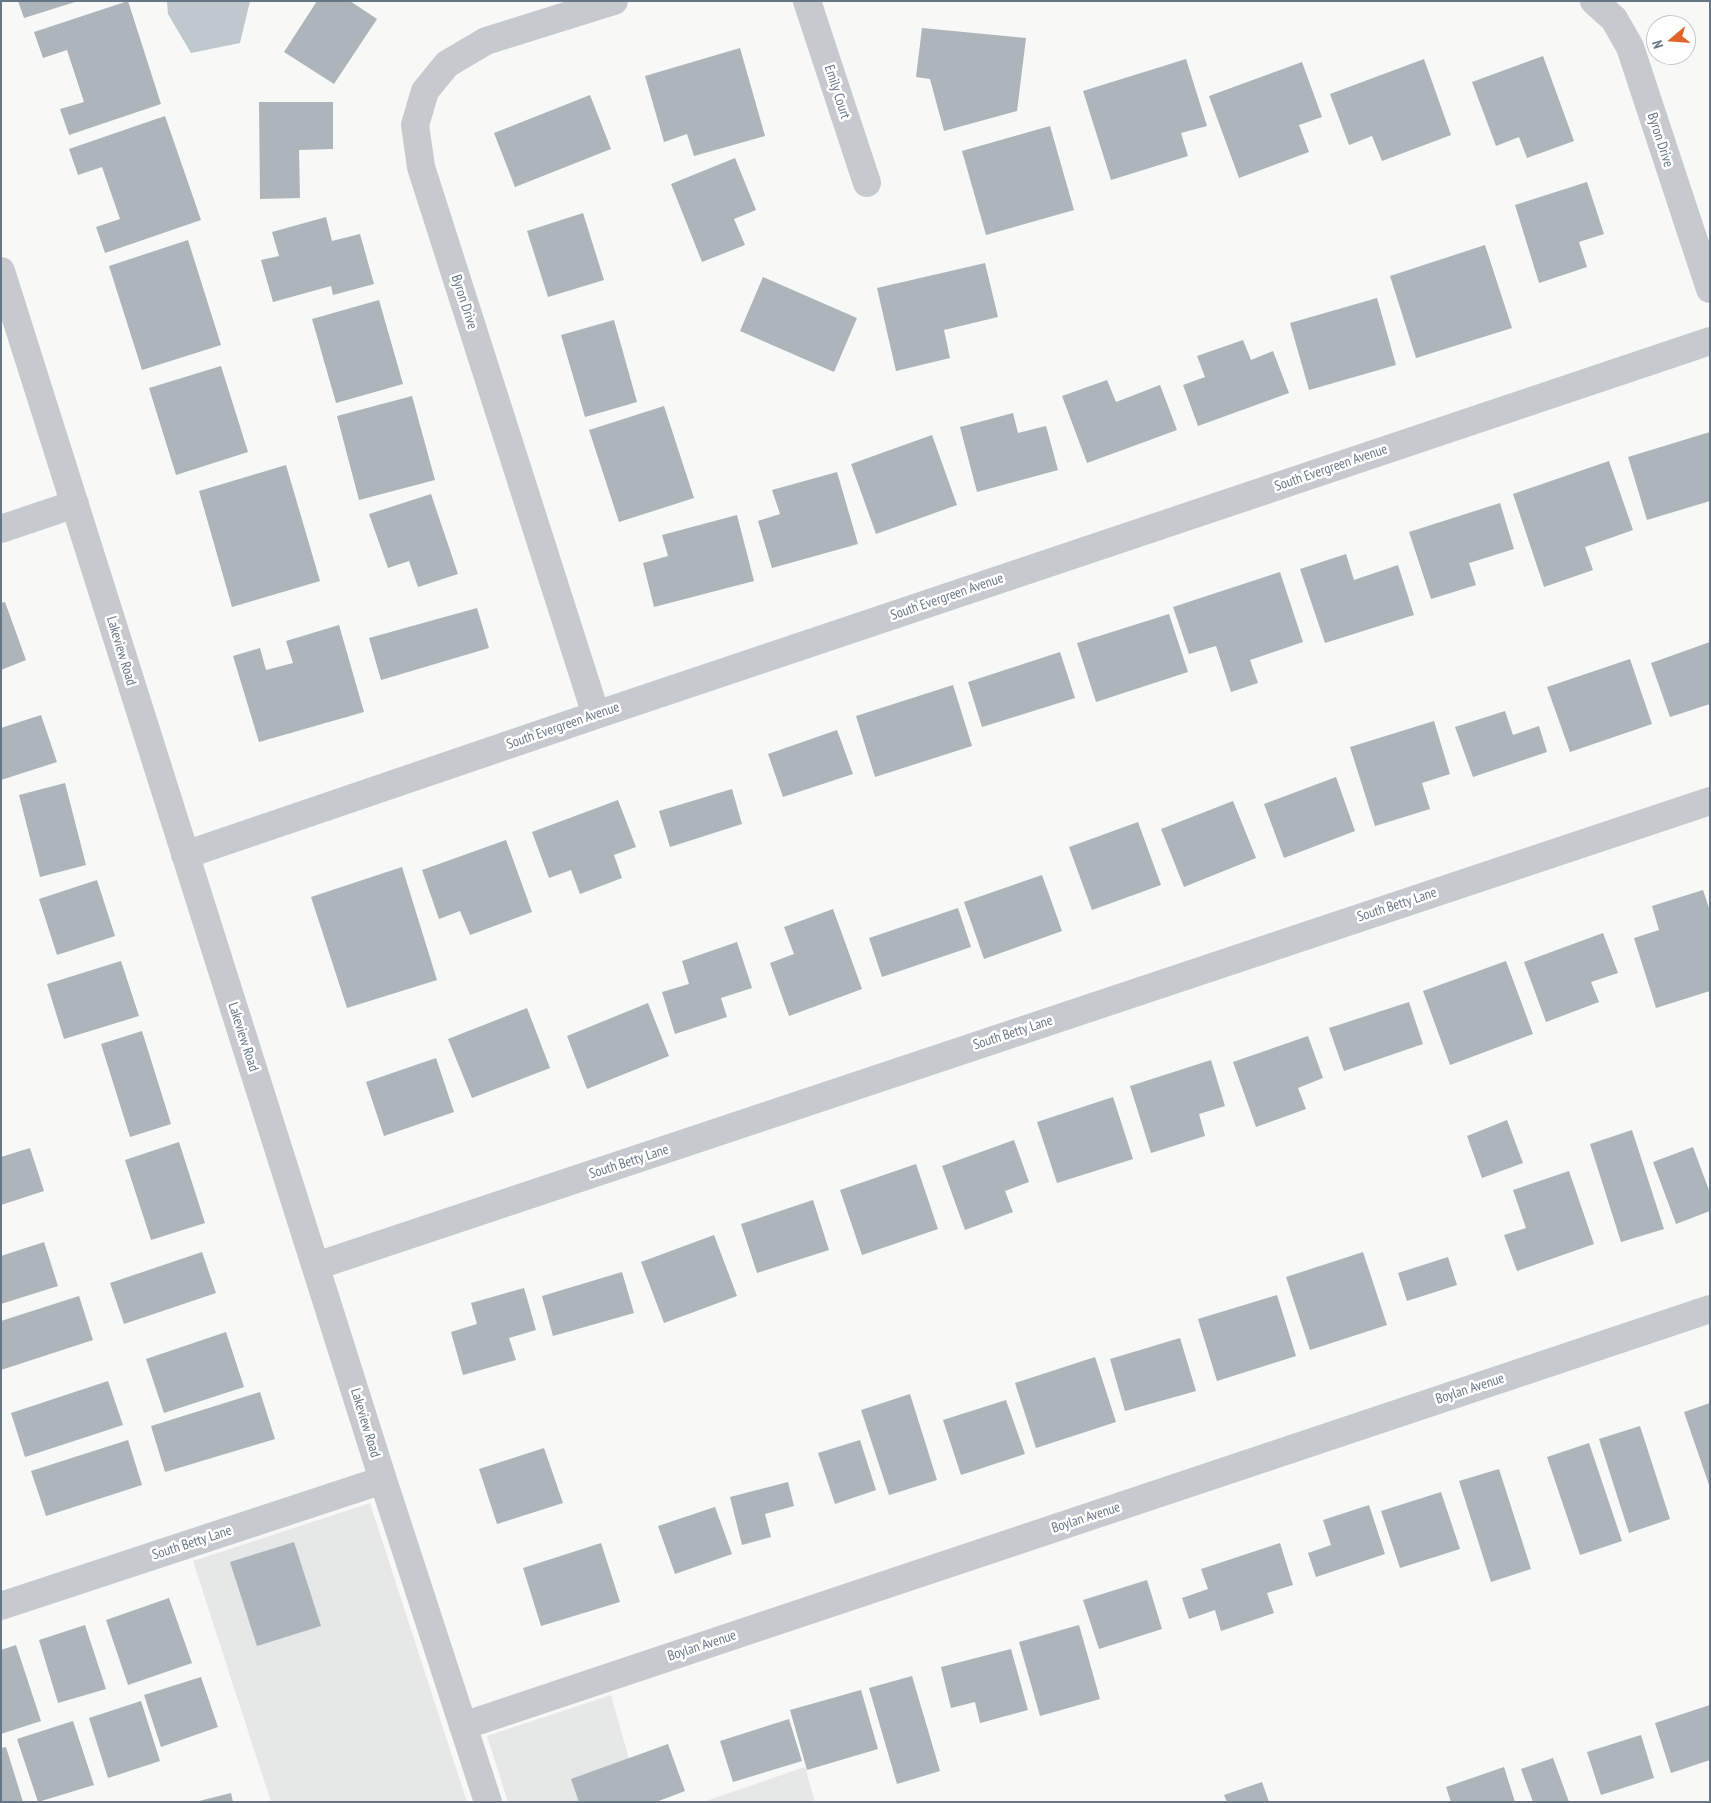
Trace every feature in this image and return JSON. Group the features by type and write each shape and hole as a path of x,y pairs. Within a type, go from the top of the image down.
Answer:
{"street":[{"name":"Byron Drive","path":"596,715 421,167 415,125 425,91 446,64 486,41 614,1"},
{"name":"Emily Court","path":"807,1 867,183"},
{"name":"Byron Drive","path":"1594,1 1614,19 1630,47 1710,289"},
{"name":"Lakeview Road","path":"1,271 8,317 75,504 383,1480 488,1802"},
{"name":"South Evergreen Avenue","path":"185,855 1710,341"},
{"path":"1,529 75,504"},
{"name":"South Betty Lane","path":"316,1266 1710,800"},
{"name":"Boylan Avenue","path":"463,1726 1710,1309"},
{"name":"South Betty Lane","path":"1,1606 383,1480"}],"shaded area":[{"path":"167,1 250,1 240,43 191,53 168,14"},
{"path":"370,1503 467,1802 271,1802 193,1561"},
{"path":"611,1695 641,1802 508,1802 487,1736"},
{"path":"805,1767 815,1802 703,1802"}],"building":[{"path":"18,1 75,1 75,2 24,18"},
{"path":"128,1 161,104 69,135 60,109 84,102 67,50 43,58 34,32"},
{"path":"317,1 350,1 377,19 334,84 284,52"},
{"path":"922,28 1026,38 1017,111 944,131 930,79 916,77"},
{"path":"740,48 765,136 694,156 687,134 664,142 645,76"},
{"path":"1543,56 1574,141 1527,158 1519,137 1496,146 1472,82"},
{"path":"1186,59 1207,126 1181,133 1188,156 1111,180 1083,91"},
{"path":"1424,59 1451,135 1382,161 1372,136 1349,145 1330,94"},
{"path":"1302,62 1322,117 1299,125 1309,152 1239,178 1209,96"},
{"path":"590,95 611,149 515,187 494,133"},
{"path":"259,102 333,102 333,149 299,150 300,198 260,199"},
{"path":"165,116 201,220 105,253 96,227 120,219 102,167 78,175 69,149"},
{"path":"1050,126 1074,210 986,235 962,151"},
{"path":"735,158 756,210 734,219 745,245 702,262 671,184"},
{"path":"1587,182 1604,234 1579,242 1587,267 1539,283 1515,205"},
{"path":"583,213 604,280 548,297 527,231"},
{"path":"326,217 332,241 360,234 374,284 333,295 331,286 273,302 261,260 279,256 272,232"},
{"path":"188,240 221,345 142,370 109,266"},
{"path":"1485,245 1512,328 1416,358 1390,276"},
{"path":"985,263 998,317 944,330 950,358 896,371 877,288"},
{"path":"763,277 857,318 834,372 740,331"},
{"path":"1377,298 1396,365 1309,390 1290,323"},
{"path":"379,300 403,384 336,403 312,319"},
{"path":"614,320 637,402 585,417 561,335"},
{"path":"1243,340 1251,360 1273,351 1289,393 1198,426 1183,385 1205,377 1197,356"},
{"path":"221,366 248,452 176,475 149,388"},
{"path":"1107,380 1116,402 1160,385 1177,430 1087,463 1062,396"},
{"path":"412,396 435,480 359,500 337,416"},
{"path":"664,406 694,498 619,522 589,430"},
{"path":"1013,413 1018,433 1046,426 1058,470 977,492 960,427"},
{"path":"1710,432 1710,501 1647,520 1628,457"},
{"path":"932,435 957,505 876,534 851,464"},
{"path":"1609,461 1633,530 1585,547 1593,570 1544,587 1513,494"},
{"path":"286,465 320,581 232,607 199,491"},
{"path":"837,472 858,544 772,568 758,521 780,514 772,490"},
{"path":"431,494 458,574 418,587 409,561 388,568 369,514"},
{"path":"1500,503 1514,549 1469,563 1476,585 1431,599 1409,532"},
{"path":"737,515 754,581 654,607 643,563 668,556 662,535"},
{"path":"1346,554 1354,580 1398,565 1414,615 1325,643 1300,569"},
{"path":"1280,572 1303,642 1250,660 1258,683 1231,692 1216,646 1189,654 1173,607"},
{"path":"5,602 26,660 1,670 1,603"},
{"path":"477,608 489,648 381,680 369,638"},
{"path":"1169,614 1188,672 1096,702 1077,643"},
{"path":"339,625 364,712 259,742 233,656 260,648 266,670 293,663 286,641"},
{"path":"1710,642 1710,704 1670,717 1651,663"},
{"path":"1060,652 1075,698 982,727 968,682"},
{"path":"1630,659 1652,724 1570,752 1547,687"},
{"path":"953,685 972,746 875,777 856,716"},
{"path":"1505,711 1513,735 1539,726 1547,752 1473,777 1455,727"},
{"path":"41,715 57,762 1,780 1,728"},
{"path":"1434,721 1450,774 1422,783 1430,809 1375,826 1350,747"},
{"path":"837,730 853,774 783,797 768,754"},
{"path":"1336,777 1355,831 1284,858 1264,804"},
{"path":"65,783 86,865 40,877 19,795"},
{"path":"732,789 742,824 670,847 659,811"},
{"path":"618,800 636,847 614,855 622,878 580,894 571,870 549,878 532,832"},
{"path":"1233,801 1256,858 1184,887 1161,829"},
{"path":"1138,822 1161,885 1092,910 1069,847"},
{"path":"506,840 532,912 470,935 460,911 439,919 422,870"},
{"path":"402,867 437,980 347,1008 311,897"},
{"path":"1042,875 1062,931 984,959 964,902"},
{"path":"97,880 115,936 57,955 39,899"},
{"path":"1703,890 1710,911 1710,991 1656,1008 1634,938 1659,930 1652,906"},
{"path":"958,908 971,947 882,977 869,938"},
{"path":"833,909 862,989 789,1016 770,963 794,954 784,927"},
{"path":"1603,933 1618,973 1591,982 1599,1002 1546,1022 1524,962"},
{"path":"737,942 752,988 721,998 727,1017 675,1034 662,992 689,984 682,961"},
{"path":"121,961 139,1016 64,1039 47,984"},
{"path":"1506,961 1533,1034 1450,1065 1423,991"},
{"path":"1409,1002 1423,1044 1344,1071 1329,1028"},
{"path":"648,1003 669,1056 587,1089 567,1036"},
{"path":"527,1008 550,1068 472,1098 448,1039"},
{"path":"142,1031 171,1124 130,1137 101,1044"},
{"path":"1308,1036 1323,1078 1298,1088 1306,1109 1256,1127 1233,1062"},
{"path":"436,1058 454,1112 384,1136 366,1082"},
{"path":"1211,1060 1225,1106 1199,1114 1205,1136 1151,1153 1130,1086"},
{"path":"1113,1097 1133,1159 1057,1183 1037,1122"},
{"path":"1507,1120 1523,1163 1482,1178 1467,1136"},
{"path":"1632,1130 1664,1229 1621,1242 1590,1144"},
{"path":"1014,1140 1029,1182 1005,1191 1013,1212 965,1230 942,1166"},
{"path":"179,1142 205,1223 151,1240 125,1160"},
{"path":"1693,1147 1710,1193 1710,1211 1676,1224 1653,1162"},
{"path":"30,1148 44,1191 1,1205 1,1157"},
{"path":"916,1164 938,1229 862,1255 840,1190"},
{"path":"1569,1171 1594,1244 1517,1271 1504,1235 1526,1228 1513,1190"},
{"path":"813,1200 829,1250 757,1273 741,1224"},
{"path":"714,1235 737,1296 664,1323 641,1262"},
{"path":"44,1242 58,1286 1,1304 1,1256"},
{"path":"202,1252 216,1293 124,1324 110,1283"},
{"path":"1363,1252 1387,1325 1310,1350 1286,1277"},
{"path":"1448,1257 1457,1285 1407,1301 1398,1273"},
{"path":"622,1272 634,1313 553,1336 542,1296"},
{"path":"524,1288 536,1330 509,1338 516,1360 463,1375 451,1332 477,1324 471,1303"},
{"path":"1277,1295 1296,1356 1217,1381 1198,1319"},
{"path":"79,1296 93,1340 1,1370 1,1321"},
{"path":"226,1332 244,1387 164,1413 146,1359"},
{"path":"1180,1338 1196,1391 1125,1411 1110,1359"},
{"path":"1095,1357 1116,1422 1036,1448 1015,1383"},
{"path":"108,1381 123,1425 25,1457 11,1413"},
{"path":"260,1392 275,1439 165,1472 151,1426"},
{"path":"910,1394 937,1480 889,1495 861,1410"},
{"path":"1006,1400 1025,1454 961,1475 943,1420"},
{"path":"1710,1403 1710,1485 1709,1485 1684,1412"},
{"path":"1640,1426 1670,1519 1629,1533 1599,1439"},
{"path":"128,1440 142,1485 46,1516 31,1471"},
{"path":"860,1440 876,1490 835,1504 818,1453"},
{"path":"1589,1443 1622,1541 1580,1555 1547,1457"},
{"path":"544,1448 563,1503 497,1524 479,1469"},
{"path":"1499,1469 1531,1569 1491,1582 1459,1481"},
{"path":"788,1482 794,1506 765,1514 771,1537 742,1545 730,1497"},
{"path":"1441,1492 1460,1549 1400,1568 1381,1511"},
{"path":"1369,1505 1385,1554 1316,1577 1308,1553 1331,1545 1323,1520"},
{"path":"715,1507 732,1554 675,1574 658,1526"},
{"path":"294,1542 321,1626 257,1646 230,1562"},
{"path":"601,1543 620,1602 541,1626 523,1568"},
{"path":"1280,1543 1293,1585 1267,1593 1274,1613 1221,1631 1215,1610 1189,1619 1182,1598 1208,1589 1201,1569"},
{"path":"1147,1580 1162,1629 1099,1649 1083,1600"},
{"path":"169,1598 192,1663 128,1685 106,1620"},
{"path":"85,1625 106,1689 58,1703 39,1640"},
{"path":"1079,1625 1100,1699 1040,1716 1019,1642"},
{"path":"16,1645 41,1721 1,1734 1,1650"},
{"path":"1011,1649 1028,1710 980,1723 975,1702 951,1708 941,1667"},
{"path":"912,1676 940,1771 897,1784 869,1688"},
{"path":"201,1677 218,1727 161,1747 144,1695"},
{"path":"861,1690 878,1749 807,1770 790,1710"},
{"path":"141,1701 160,1761 108,1778 89,1718"},
{"path":"1710,1705 1710,1760 1671,1773 1655,1723"},
{"path":"789,1719 802,1761 733,1782 720,1741"},
{"path":"73,1721 94,1785 38,1802 17,1739"},
{"path":"1641,1735 1654,1778 1601,1795 1587,1752"},
{"path":"668,1744 685,1791 656,1802 579,1802 571,1779"},
{"path":"6,1747 23,1802 1,1802 1,1748"},
{"path":"1553,1758 1569,1802 1533,1802 1521,1769"},
{"path":"1504,1767 1515,1802 1451,1802 1446,1787"},
{"path":"1262,1782 1269,1802 1227,1802 1224,1795"},
{"path":"231,1793 233,1802 199,1802 199,1801"}]}
